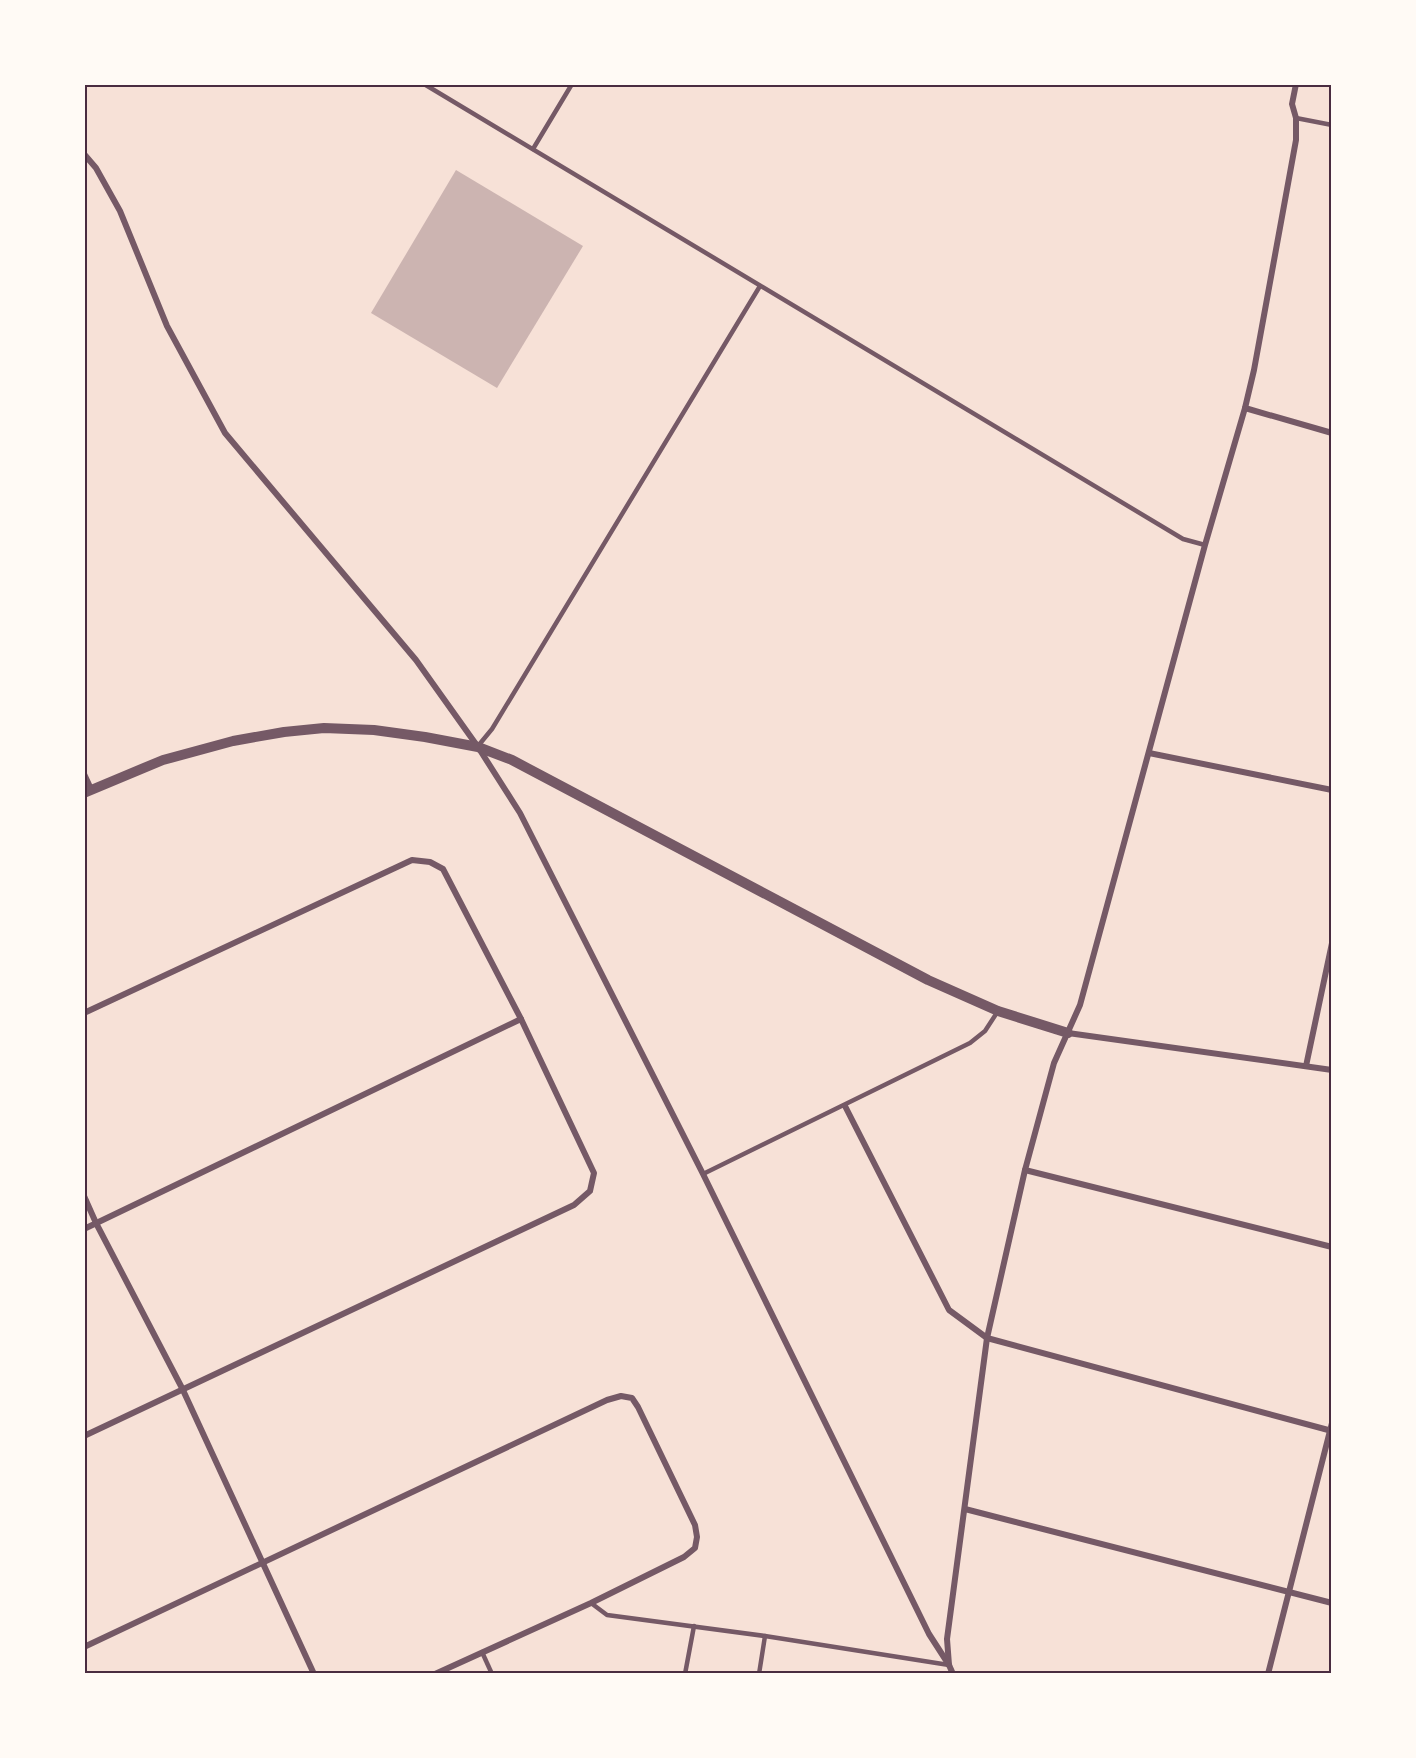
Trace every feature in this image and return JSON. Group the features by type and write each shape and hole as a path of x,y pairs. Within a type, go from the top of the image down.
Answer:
{"street":[{"path":"949,1665 947,1639 987,1338 1025,1170 1054,1063 1080,1005 1205,545 1245,408 1296,140 1296,118 1292,104 1296,84"},
{"path":"84,154 96,168 120,211 166,326 225,433 416,660 478,747 520,813 703,1174 929,1634 953,1674"},
{"path":"1245,408 1332,433"},
{"path":"84,774 88,791 163,760 233,741 324,728 374,730 478,747 512,760 928,980 998,1011 1068,1033 1332,1070"},
{"path":"1149,753 1332,790"},
{"path":"84,1013 412,860 430,862 443,869 521,1019 594,1173 590,1191 574,1205 84,1436"},
{"path":"1306,1066 1332,943"},
{"path":"84,1229 521,1019"},
{"path":"845,1106 949,1310 987,1338 1331,1431"},
{"path":"1025,1170 1332,1247"},
{"path":"84,1196 182,1388 314,1674"},
{"path":"84,1647 596,1405 621,1396 632,1398 695,1525 697,1538 695,1548 684,1557 591,1603 435,1674"},
{"path":"1268,1674 1332,1423"},
{"path":"965,1509 1332,1603"}],"lane":[{"path":"424,84 1183,539 1205,545"},
{"path":"532,149 572,84"},
{"path":"1296,118 1332,125"},
{"path":"478,747 492,729 760,286"},
{"path":"703,1174 970,1043 985,1031 998,1011"},
{"path":"591,1603 607,1615 765,1636 949,1665"},
{"path":"685,1674 694,1626"},
{"path":"759,1674 765,1636"},
{"path":"482,1652 492,1674"}],"building":[{"path":"456,170 583,246 497,388 371,313"}]}
